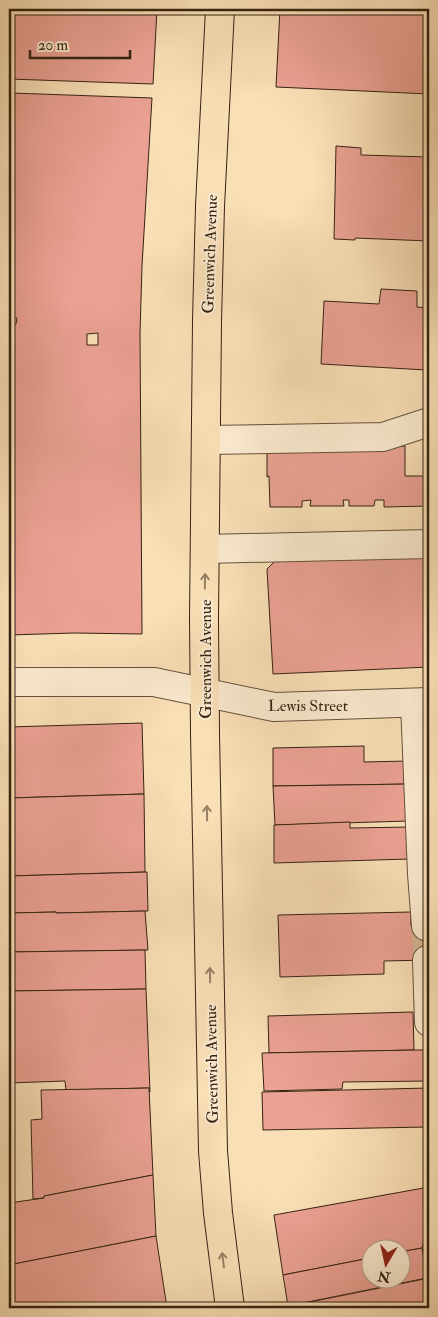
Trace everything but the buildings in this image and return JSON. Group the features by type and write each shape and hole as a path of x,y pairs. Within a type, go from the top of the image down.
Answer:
{"main road":[{"name":"Greenwich Avenue","path":"220,9 208,266 204,619 213,1151 218,1213 230,1308"}],"street":[{"path":"206,440 383,436 429,422"},
{"path":"205,549 429,544"},
{"name":"Lewis Street","path":"9,682 154,682 274,707 422,703"},
{"path":"422,703 426,926"},
{"path":"428,960 429,1022"}],"tunnel":[{"path":"426,926 427,960"}]}
